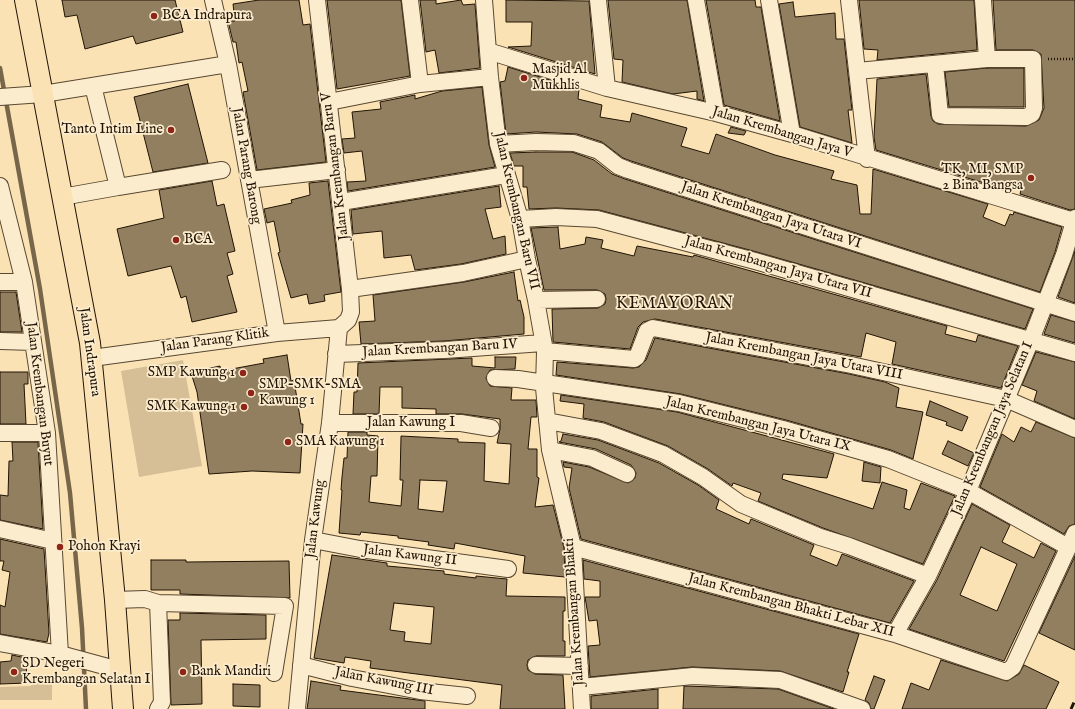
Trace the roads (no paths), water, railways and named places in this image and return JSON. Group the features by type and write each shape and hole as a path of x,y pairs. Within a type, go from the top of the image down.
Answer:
{"main road":[{"name":"Jalan Indrapura","path":"25,0 92,358 115,600 123,709"}],"street":[{"name":"Jalan Parang Barong","path":"213,0 228,64 277,333"},
{"name":"Jalan Krembangan Baru V","path":"317,0 350,289 351,312 348,320 339,328"},
{"path":"410,0 420,84"},
{"name":"Jalan Krembangan Baru VII","path":"484,0 490,77 498,144 520,219 544,347 544,384 547,421"},
{"path":"598,0 607,88"},
{"path":"696,0 716,113"},
{"path":"769,0 792,134"},
{"path":"849,0 867,159"},
{"path":"983,0 987,59"},
{"name":"Jalan Krembangan Jaya V","path":"488,51 607,88 716,113 792,134 867,159 1074,219"},
{"path":"857,71 987,59 1033,59 1034,108 1032,114 1026,117 940,115 935,64"},
{"path":"0,97 43,94 228,64"},
{"path":"329,102 420,84 490,77"},
{"path":"93,86 118,187"},
{"name":"Jalan Krembangan Jaya Utara VI","path":"498,144 536,142 574,143 599,152 618,166 628,170 1075,313"},
{"path":"62,197 222,170"},
{"path":"249,180 337,170"},
{"path":"341,202 506,175"},
{"name":"Jalan Krembangan Buyut","path":"0,186 6,233 24,282 47,433 53,541 67,656"},
{"name":"Jalan Krembangan Jaya Utara VII","path":"520,219 577,217 604,221 676,239 1075,353"},
{"name":"Jalan Krembangan Jaya Selatan I","path":"895,634 928,576 968,491 1045,303 1070,257 1074,219"},
{"path":"350,289 463,273 527,259"},
{"path":"0,282 24,282"},
{"path":"536,300 597,299"},
{"name":"Jalan Parang Klitik","path":"92,358 277,333 339,328"},
{"name":"Jalan Kawung","path":"297,709 312,540 330,423 339,328"},
{"name":"Jalan Krembangan Jaya Utara VIII","path":"544,347 634,359 637,357 647,331 653,328 851,365 1006,399 1075,429"},
{"path":"0,341 33,342"},
{"name":"Jalan Krembangan Baru IV","path":"336,354 544,347"},
{"name":"Jalan Krembangan Jaya Utara IX","path":"495,378 513,378 544,384 679,403 783,429 888,459 968,491 1072,540"},
{"path":"547,421 601,431 663,454 703,477 742,504 820,537 849,546 928,576"},
{"name":"Jalan Krembangan Bhakti","path":"547,421 550,450 573,547 582,709"},
{"name":"Jalan Kawung I","path":"330,423 460,423 491,428"},
{"path":"0,433 47,433"},
{"path":"550,450 592,458 627,474"},
{"path":"0,530 53,541"},
{"name":"Jalan Kawung II","path":"312,540 367,550 508,569"},
{"name":"Jalan Krembangan Bhakti Lebar XII","path":"573,547 895,634 1006,672 1013,667 1072,540"},
{"path":"115,600 145,599 158,603 285,606 274,673"},
{"path":"158,603 162,702 158,709"},
{"path":"0,643 67,656 120,670"},
{"name":"Jalan Kawung III","path":"301,665 352,678 420,691 467,696"},
{"path":"536,665 580,666"},
{"path":"581,687 693,676 780,680 862,709"}],"waterway":[{"path":"0,68 40,289 70,493 82,628 86,709"}],"railway":[{"path":"1071,709 1075,700"}],"place":[{"name":"BCA Indrapura","path":"154,16"},
{"name":"Masjid Al Mukhlis","path":"524,78"},
{"name":"Tanto Intim Line","path":"171,130"},
{"name":"TK, MI, SMP 2 Bina Bangsa","path":"1031,178"},
{"name":"BCA","path":"176,240"},
{"name":"SMP Kawung 1","path":"243,373"},
{"name":"SMP-SMK-SMA Kawung 1","path":"251,393"},
{"name":"SMK Kawung 1","path":"244,407"},
{"name":"SMA Kawung 1","path":"288,442"},
{"name":"Pohon Krayi","path":"60,547"},
{"name":"SD Negeri Krembangan Selatan I","path":"14,672"},
{"name":"Bank Mandiri","path":"183,672"}],"district":[{"name":"KEMAYORAN","path":"675,305"}]}
